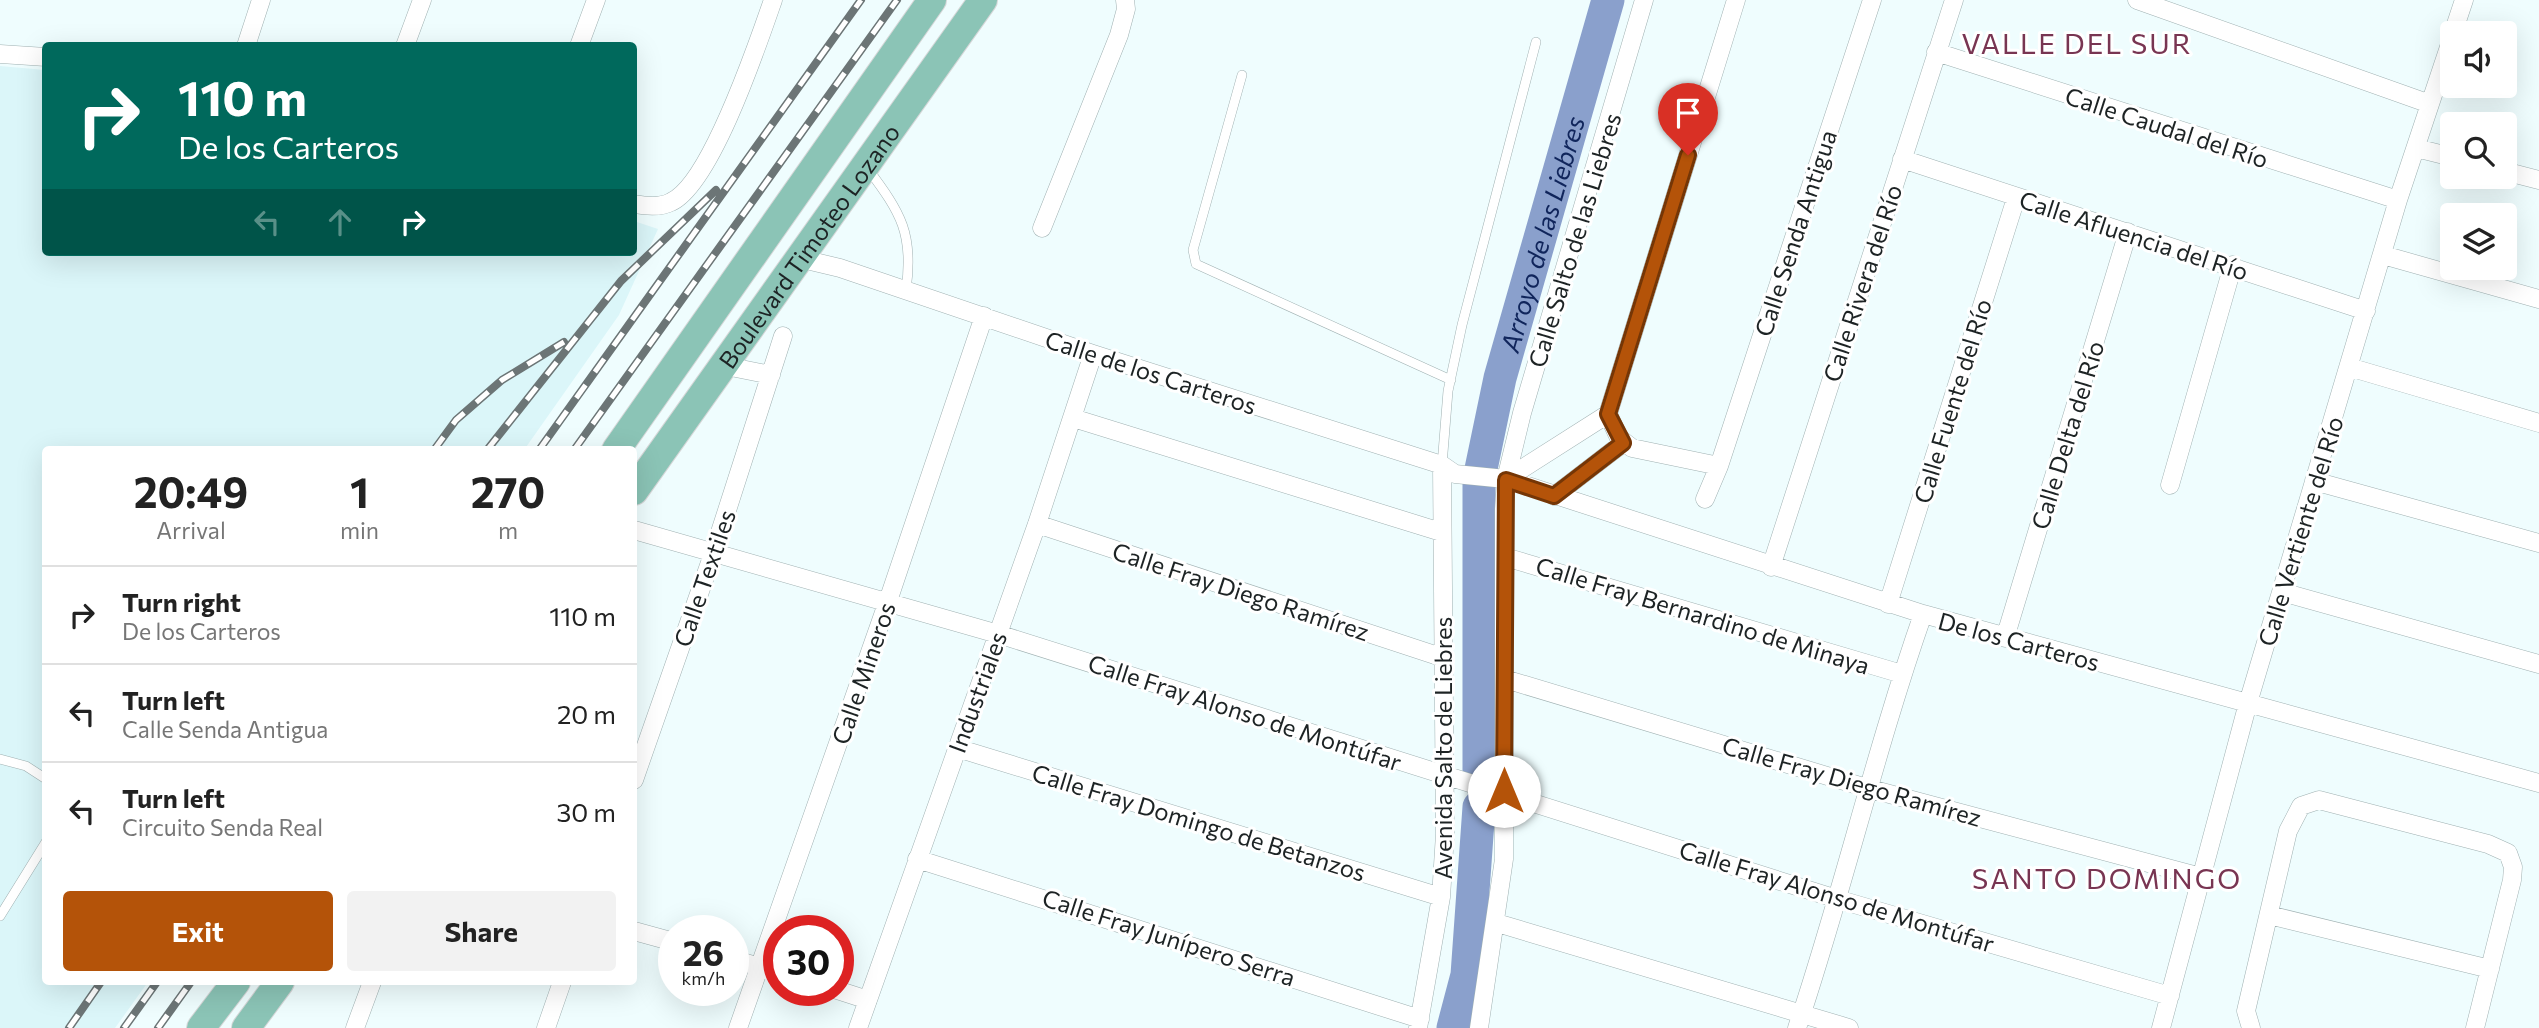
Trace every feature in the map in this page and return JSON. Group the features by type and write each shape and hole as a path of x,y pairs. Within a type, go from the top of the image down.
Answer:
{"main road":[{"name":"Boulevard Timoteo Lozano","path":"619,446 932,0"},
{"name":"Boulevard Timoteo Lozano","path":"637,487 983,0"},
{"path":"201,1028 234,985"},
{"path":"252,1026 278,985"}],"street":[{"path":"247,42 261,0"},
{"path":"406,42 422,0"},
{"path":"580,42 596,0"},
{"path":"637,204 657,206 672,202 685,191 721,135 773,0"},
{"path":"1042,228 1119,35 1126,9 1125,0"},
{"name":"Calle Salto de las Liebres","path":"1499,478 1644,0"},
{"path":"1479,1028 1497,923 1504,859 1498,790 1505,679 1505,557 1499,478 1608,414 1736,0"},
{"name":"Calle Senda Antigua","path":"1705,499 1719,466 1872,0"},
{"name":"Calle Rivera del Río","path":"1771,567 1954,0"},
{"path":"2137,0 2430,104"},
{"name":"Calle Vertiente del Río","path":"2458,21 2464,0"},
{"name":"Calle Caudal del Río","path":"1936,52 2398,200"},
{"path":"0,54 42,57"},
{"name":"Calle Vertiente del Río","path":"2161,1028 2248,703 2398,200 2440,74"},
{"path":"2416,148 2440,154"},
{"name":"Calle Afluencia del Río","path":"1902,159 2016,198 2233,265 2366,311"},
{"path":"2517,174 2539,180"},
{"name":"Calle Fuente del Río","path":"1888,604 2016,198"},
{"name":"Calle Delta del Río","path":"2005,638 2129,232"},
{"path":"2383,255 2539,299"},
{"name":"Calle de los Carteros","path":"798,258 839,268 1093,354 1449,469 1499,478"},
{"path":"2170,485 2233,265"},
{"name":"Calle Mineros","path":"738,1028 888,601 984,316"},
{"name":"Calle Textiles","path":"637,771 713,554 783,336"},
{"name":"Industriales","path":"858,1028 1037,524 1093,354"},
{"path":"721,365 771,375"},
{"path":"2349,367 2539,423"},
{"path":"1608,414 1623,443 1639,450 1719,466"},
{"path":"1073,418 1441,532"},
{"path":"1554,496 1623,443"},
{"name":"Avenida Salto de Liebres","path":"1419,1023 1441,897 1448,776 1441,532 1449,469"},
{"name":"De los Carteros","path":"1499,478 1888,604 2539,783"},
{"path":"2314,481 2539,543"},
{"name":"Calle Fray Diego Ramírez","path":"1037,524 1444,658"},
{"name":"Calle Fray Alonso de Montúfar","path":"637,531 998,634 1837,899 2170,996"},
{"name":"Calle Fray Bernardino de Minaya","path":"1505,557 1902,674"},
{"path":"2281,592 2539,664"},
{"path":"1799,1022 1867,789 1923,614"},
{"name":"Calle Fray Diego Ramírez","path":"1505,679 1867,789 2201,877"},
{"name":"Calle Fray Domingo de Betanzos","path":"957,748 1441,897"},
{"path":"2251,1028 2246,1011 2288,831 2301,806 2313,800 2327,801 2488,844 2508,853 2513,867 2512,880 2475,1028"},
{"name":"Calle Fray Junípero Serra","path":"918,859 1419,1023"},
{"path":"2269,915 2490,969"},
{"path":"1497,923 1799,1022 1849,1028"},
{"path":"637,932 658,938"},
{"path":"749,964 763,968"},
{"path":"355,1028 371,985"},
{"path":"546,1028 561,985"},
{"path":"854,995 868,1000"}],"lane":[{"path":"1449,469 1451,380 1536,42"},
{"path":"1242,75 1193,250 1196,264 1451,380"},
{"path":"865,165 897,209 907,233 910,261 906,290"},
{"path":"0,759 26,765 42,776"},
{"path":"0,916 42,848"}],"shaded area":[{"path":"0,66 42,70 42,256 637,256 637,222 658,229 619,315 527,446 42,446 42,985 146,985 115,1028 0,1028"}],"waterway":[{"name":"Arroyo de las Liebres","path":"1481,469 1500,378 1608,0"},
{"name":"Arroyo de las Liebres","path":"1479,484 1479,774"},
{"name":"Arroyo de las Liebres","path":"1453,1028 1467,975 1479,807"}],"railway":[{"path":"542,446 861,0"},
{"path":"577,446 897,0"},
{"path":"490,446 621,281 716,190"},
{"path":"437,446 456,420 502,380 564,342"},
{"path":"69,1028 99,985"},
{"path":"124,1028 155,985"},
{"path":"158,1028 189,985"}],"district":[{"name":"VALLE DEL SUR","path":"2077,43"},
{"name":"SANTO DOMINGO","path":"2107,878"}],"route":[{"path":"1504,791 1506,480 1554,496 1566,484 1623,443 1608,414 1688,155"}]}
